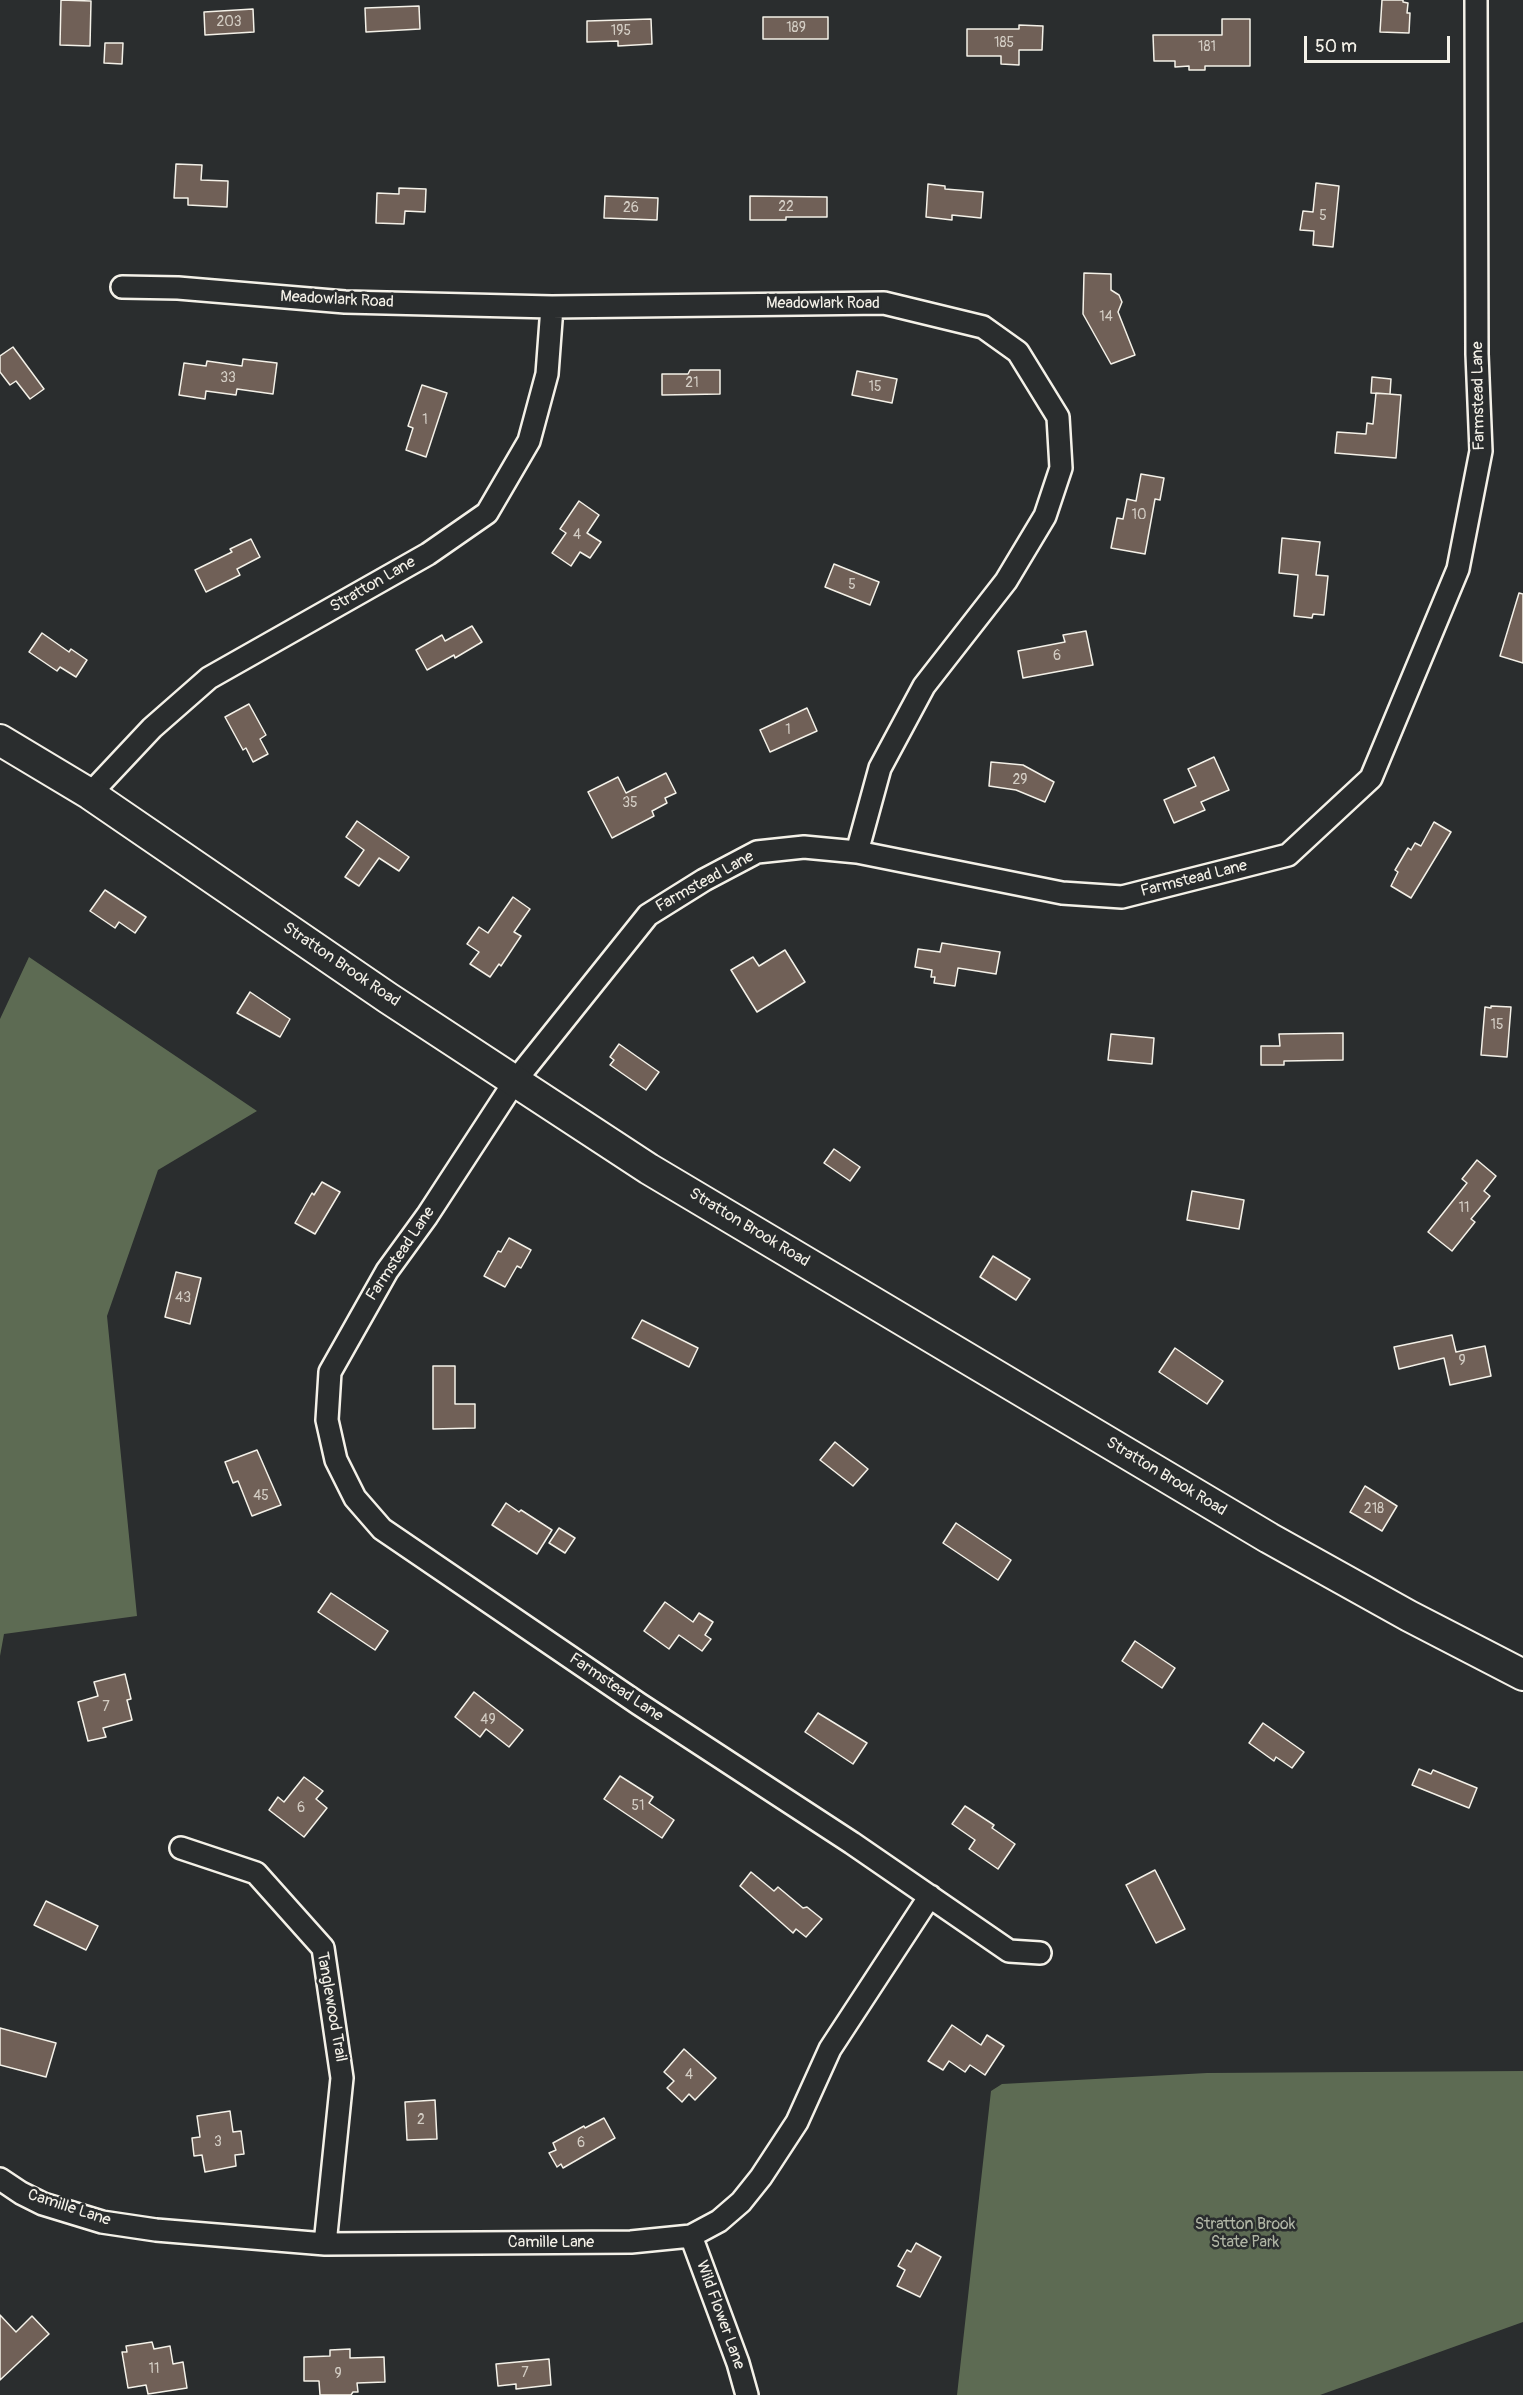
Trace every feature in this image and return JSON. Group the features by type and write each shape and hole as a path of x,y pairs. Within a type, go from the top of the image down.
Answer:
{"street":[{"name":"Farmstead Lane","path":"1040,1953 1009,1951 930,1896 639,1704 382,1528 355,1498 336,1460 327,1420 330,1372 387,1271 427,1216 515,1081 648,915 704,880 757,852 804,847 857,852 1062,893 1122,897 1288,855 1371,778 1458,569 1481,452 1478,354 1476,0"},
{"name":"Meadowlark Road","path":"122,287 178,288 345,302 552,307 884,303 983,327 1018,352 1058,417 1061,468 1045,516 1006,581 924,686 880,768 857,852"},
{"name":"Stratton Lane","path":"90,794 152,728 209,678 428,554 487,513 530,441 547,374 552,307"},
{"name":"Stratton Brook Road","path":"0,740 90,794 388,998 649,1169 1259,1532 1409,1616 1523,1676"},
{"name":"Tanglewood Trail","path":"181,1848 256,1873 323,1948 342,2078 325,2244"},
{"name":"Camille Lane","path":"0,2179 43,2204 102,2222 156,2230 325,2244 631,2242 691,2236 720,2221 741,2202 761,2177 797,2122 830,2049 930,1896"},
{"name":"Wild Flower Lane","path":"691,2236 738,2363 747,2395"}],"green space":[{"path":"29,957 257,1111 158,1170 107,1316 137,1616 4,1634 0,1656 0,1019"},
{"name":"Stratton Brook State Park","path":"1523,2071 1523,2322 1320,2395 957,2395 991,2091 1002,2084 1207,2073"}],"building":[{"path":"61,0 91,1 90,46 60,45"},
{"path":"1382,0 1403,0 1408,3 1409,33 1380,32"},
{"path":"419,6 420,29 366,32 365,8"},
{"path":"253,9 254,32 205,35 204,12"},
{"path":"763,17 828,17 828,39 763,39"},
{"path":"651,19 652,44 618,46 618,41 587,42 587,21"},
{"path":"1222,19 1250,19 1250,66 1205,66 1205,70 1189,70 1189,66 1175,67 1175,61 1154,61 1153,35 1222,35"},
{"path":"1019,25 1043,26 1042,50 1019,50 1019,65 1001,64 1001,56 967,56 967,29 1019,29"},
{"path":"105,43 123,43 122,64 104,63"},
{"path":"176,164 202,165 201,180 228,181 227,207 188,205 188,198 174,198"},
{"path":"1316,183 1339,186 1333,247 1313,245 1314,231 1300,230 1303,211 1313,212"},
{"path":"928,184 945,186 945,189 983,192 981,218 952,215 952,220 926,217"},
{"path":"399,188 426,189 425,212 405,211 404,224 376,223 377,193 399,194"},
{"path":"605,196 658,198 657,220 604,218"},
{"path":"750,196 827,197 827,217 750,220"},
{"path":"1084,273 1111,274 1111,290 1119,295 1122,302 1118,312 1135,355 1111,364 1083,314"},
{"path":"13,347 44,389 30,399 16,381 10,385 0,372 0,356"},
{"path":"243,359 277,363 273,394 237,389 236,395 206,391 205,399 179,395 184,363 206,366 207,361 242,366"},
{"path":"690,370 720,370 720,394 662,395 662,374 688,374"},
{"path":"857,371 897,379 892,403 852,395"},
{"path":"1372,377 1391,379 1390,394 1371,393"},
{"path":"422,385 447,393 426,457 406,450 413,428 408,426"},
{"path":"1376,393 1401,395 1396,458 1335,453 1337,432 1366,434 1367,423 1373,424"},
{"path":"1141,474 1164,478 1160,500 1155,499 1145,554 1111,548 1117,518 1123,519 1127,499 1136,501"},
{"path":"579,501 599,515 587,533 601,542 590,558 580,552 571,566 552,553 566,533 560,529"},
{"path":"1282,538 1320,542 1316,575 1328,576 1324,615 1313,614 1312,618 1294,616 1298,575 1279,573"},
{"path":"251,539 260,557 237,569 240,575 206,592 195,570 232,552 230,549"},
{"path":"834,564 879,582 870,605 825,587"},
{"path":"1519,593 1523,594 1523,663 1500,656"},
{"path":"472,626 482,642 455,658 454,655 427,670 416,650 442,635 445,641"},
{"path":"1086,631 1093,665 1023,678 1018,651 1065,642 1063,635"},
{"path":"42,633 69,652 71,649 87,660 76,677 60,667 57,671 29,652"},
{"path":"249,704 266,735 260,739 268,754 253,762 246,748 243,750 225,717"},
{"path":"807,708 817,731 770,752 760,730"},
{"path":"1214,757 1229,790 1201,802 1205,810 1174,823 1164,800 1196,786 1188,769"},
{"path":"991,762 1023,765 1054,782 1045,802 1016,790 989,786"},
{"path":"666,773 676,793 665,798 667,803 652,811 654,816 612,838 588,792 618,777 626,793"},
{"path":"357,821 409,857 399,871 379,858 359,886 345,877 364,850 346,837"},
{"path":"1434,822 1451,832 1411,898 1391,886 1398,872 1395,870 1408,848 1411,850 1415,843 1421,846"},
{"path":"105,890 146,917 135,933 119,922 115,928 90,911"},
{"path":"513,897 530,909 514,932 521,936 501,966 499,964 490,977 470,964 479,952 467,944 479,927 488,933"},
{"path":"942,943 1000,952 996,974 958,968 955,986 934,983 935,977 931,977 932,970 915,967 918,949 940,952"},
{"path":"785,950 805,982 757,1012 731,970 753,957 759,966"},
{"path":"250,992 290,1019 280,1037 237,1013"},
{"path":"1491,1006 1511,1007 1507,1057 1481,1055 1485,1007 1491,1008"},
{"path":"1343,1033 1343,1060 1284,1061 1284,1065 1261,1065 1261,1046 1280,1046 1279,1034"},
{"path":"1111,1034 1154,1038 1152,1064 1108,1060"},
{"path":"619,1044 659,1072 646,1090 610,1065 614,1060 610,1057"},
{"path":"834,1149 860,1167 850,1181 824,1163"},
{"path":"1477,1160 1496,1176 1484,1191 1490,1196 1471,1219 1475,1222 1452,1251 1428,1232 1467,1183 1462,1179"},
{"path":"322,1182 340,1192 315,1234 295,1223 312,1193 314,1195"},
{"path":"1192,1191 1244,1200 1239,1229 1187,1220"},
{"path":"509,1238 531,1250 521,1268 517,1266 505,1287 484,1276 498,1251 501,1252"},
{"path":"993,1256 1030,1279 1016,1300 980,1277"},
{"path":"176,1272 201,1278 190,1324 165,1317"},
{"path":"642,1320 698,1348 689,1367 632,1338"},
{"path":"1452,1335 1456,1352 1485,1346 1491,1376 1450,1385 1444,1358 1399,1369 1394,1347"},
{"path":"1175,1348 1223,1381 1207,1404 1159,1372"},
{"path":"433,1366 455,1366 455,1404 475,1404 475,1428 433,1429"},
{"path":"835,1442 868,1469 853,1486 820,1460"},
{"path":"257,1450 281,1505 252,1516 238,1481 233,1483 225,1462"},
{"path":"1365,1486 1397,1506 1382,1531 1350,1512"},
{"path":"506,1503 552,1530 537,1554 492,1525"},
{"path":"956,1523 1011,1560 998,1580 943,1543"},
{"path":"559,1528 575,1538 565,1553 549,1543"},
{"path":"331,1593 388,1631 375,1650 318,1612"},
{"path":"665,1602 693,1622 699,1613 713,1622 705,1635 711,1639 702,1651 679,1635 669,1649 644,1631"},
{"path":"1135,1641 1175,1668 1162,1688 1122,1661"},
{"path":"125,1674 131,1699 127,1700 132,1720 103,1728 106,1737 88,1741 78,1702 98,1696 94,1682"},
{"path":"474,1692 523,1730 509,1747 486,1729 480,1737 455,1717"},
{"path":"818,1713 867,1743 853,1764 805,1732"},
{"path":"1263,1723 1304,1752 1292,1768 1276,1757 1274,1761 1249,1743"},
{"path":"1419,1769 1431,1774 1433,1770 1477,1788 1469,1808 1412,1785"},
{"path":"620,1776 653,1797 649,1803 674,1820 662,1838 604,1799"},
{"path":"304,1777 323,1791 316,1799 327,1808 304,1837 269,1810 278,1797 284,1802"},
{"path":"965,1806 994,1825 992,1828 1015,1844 998,1869 969,1849 975,1840 952,1824"},
{"path":"1155,1870 1185,1929 1156,1943 1126,1885"},
{"path":"751,1872 774,1891 778,1887 803,1908 807,1907 822,1919 806,1937 796,1929 793,1933 740,1886"},
{"path":"46,1901 98,1926 86,1950 34,1925"},
{"path":"952,2025 981,2045 987,2035 1004,2046 985,2075 970,2065 965,2072 949,2061 943,2070 928,2061"},
{"path":"0,2028 56,2043 46,2077 0,2065"},
{"path":"684,2049 716,2078 695,2100 689,2094 682,2102 667,2088 674,2081 664,2072"},
{"path":"435,2100 437,2139 407,2140 405,2102"},
{"path":"230,2111 233,2132 241,2131 244,2154 235,2155 236,2166 205,2172 202,2155 194,2156 192,2138 200,2137 197,2116"},
{"path":"604,2118 615,2138 563,2168 561,2164 557,2167 549,2153 556,2150 553,2143"},
{"path":"916,2243 941,2257 920,2297 897,2286 905,2270 898,2266 907,2250 911,2252"},
{"path":"0,2315 16,2332 32,2316 49,2334 0,2380"},
{"path":"152,2342 154,2349 170,2346 173,2364 183,2362 187,2388 148,2394 146,2385 128,2388 122,2352 127,2352 126,2346"},
{"path":"350,2349 350,2358 384,2357 385,2382 357,2383 358,2392 353,2392 351,2395 320,2395 319,2381 304,2381 304,2357 330,2356 330,2350"},
{"path":"549,2359 551,2385 516,2389 516,2384 498,2386 496,2364"}]}
